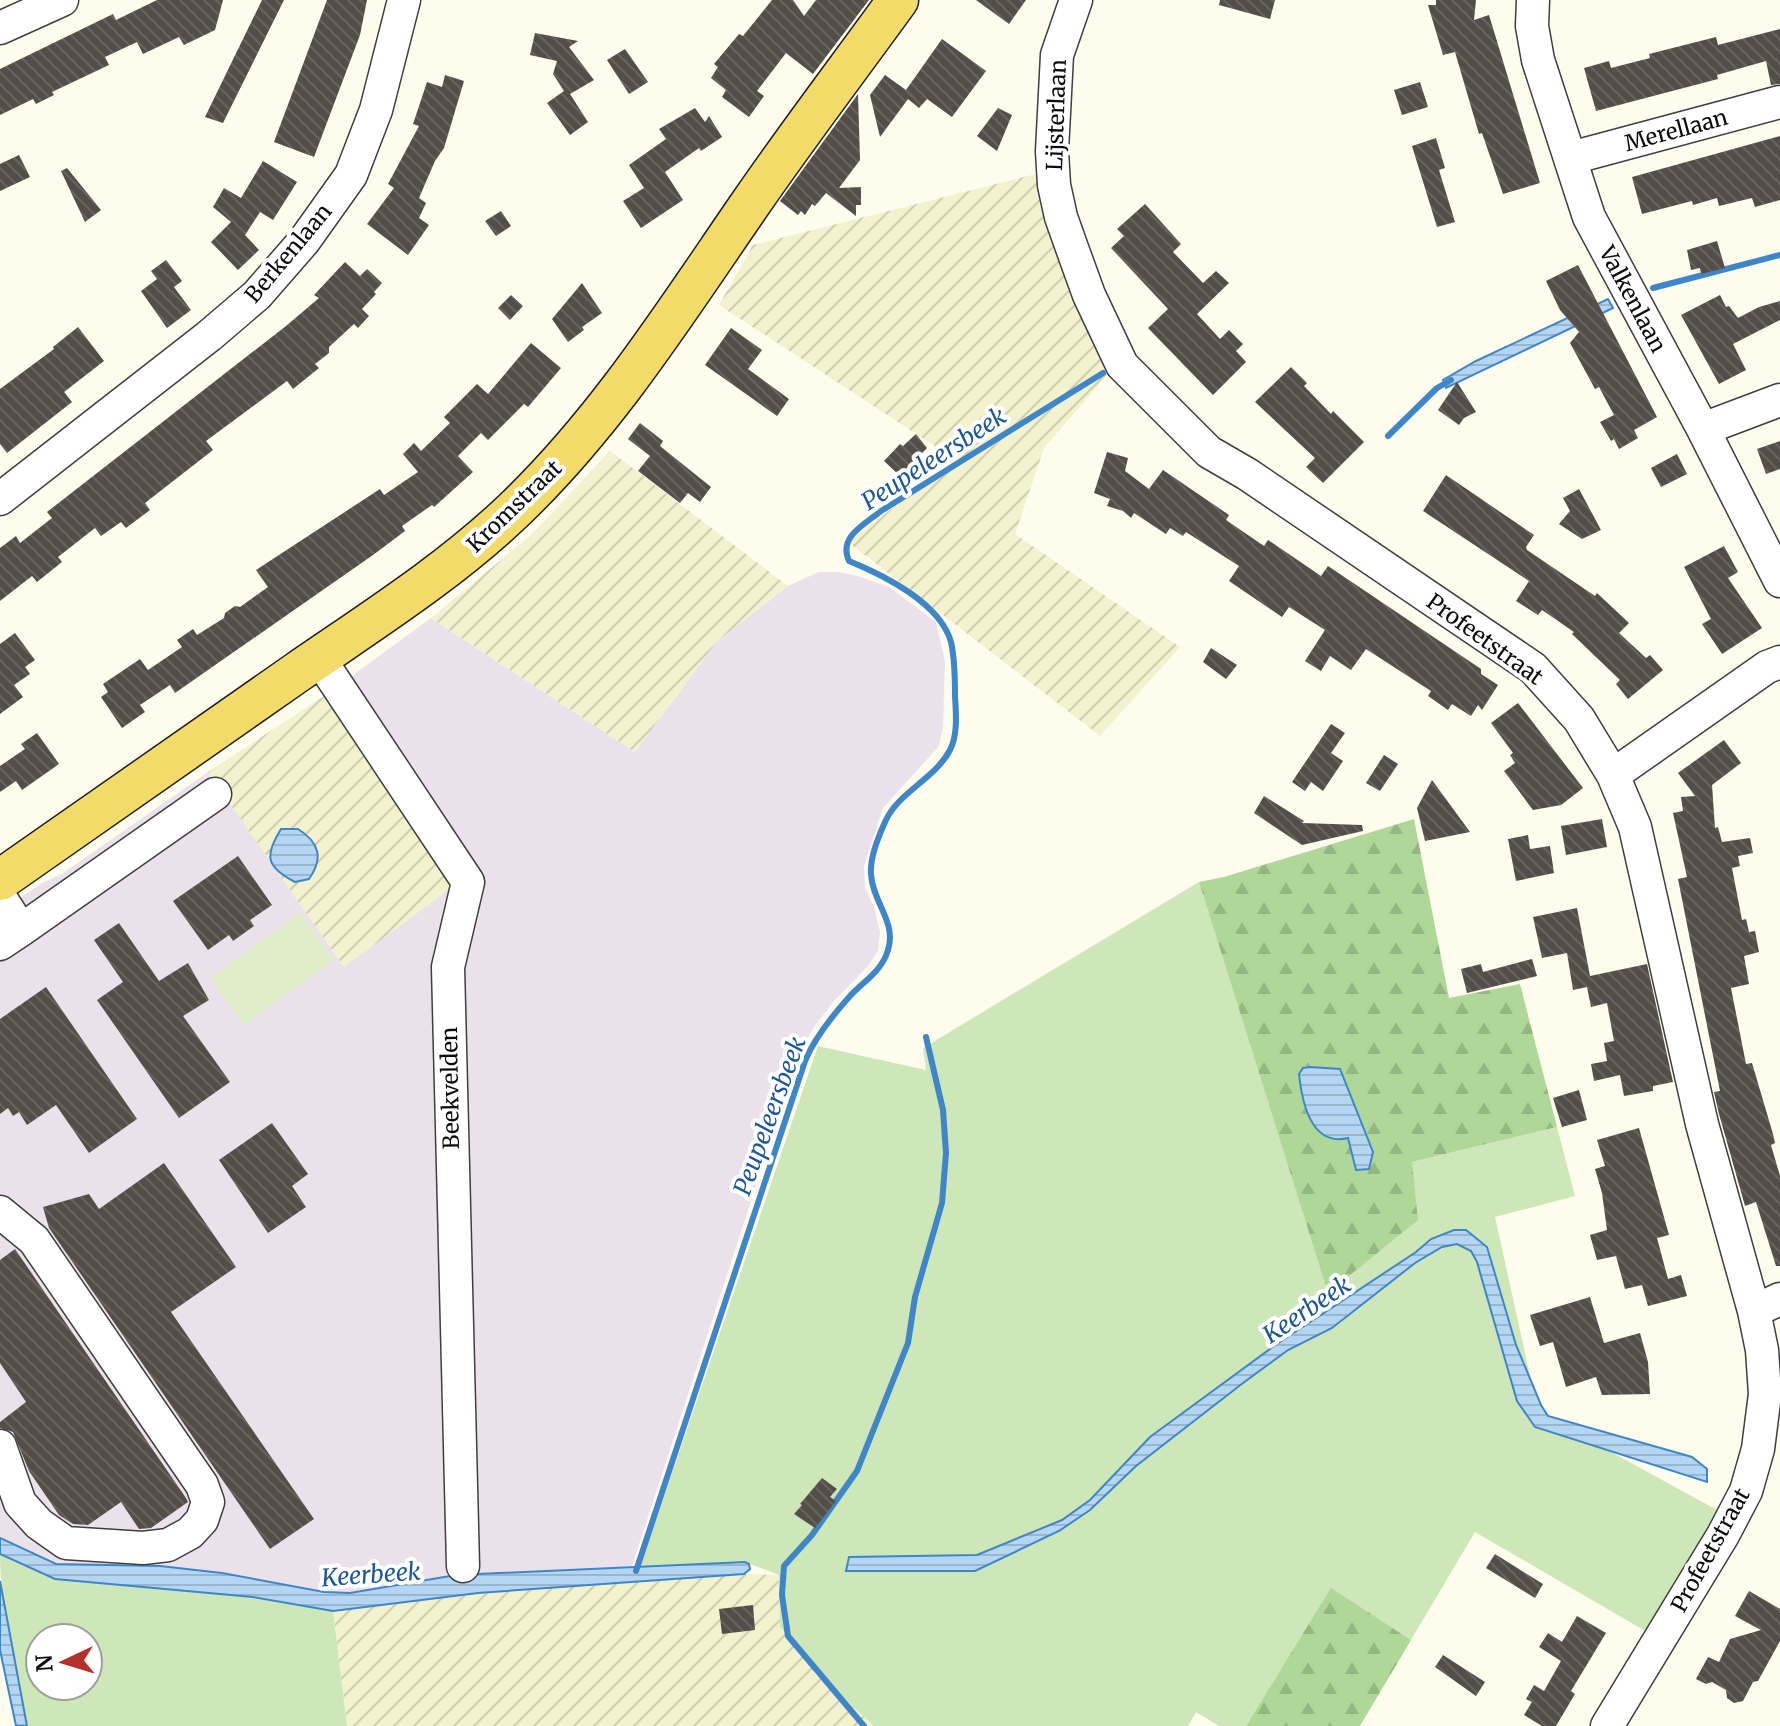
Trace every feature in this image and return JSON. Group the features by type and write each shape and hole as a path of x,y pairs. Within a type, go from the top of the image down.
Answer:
{"main road":[{"name":"Kromstraat","path":"0,880 454,563 513,511 603,413 679,310 765,182 898,0"}],"street":[{"path":"0,28 62,0"},
{"name":"Berkenlaan","path":"0,499 209,336 257,295 304,241 351,175 376,110 404,0"},
{"name":"Lijsterlaan","path":"1054,185 1052,151 1057,55 1076,0"},
{"name":"Valkenlaan","path":"1533,0 1532,26 1538,60 1589,217 1703,429 1780,581"},
{"name":"Merellaan","path":"1571,158 1780,102"},
{"name":"Profeetstraat","path":"1054,185 1061,217 1089,295 1122,365 1209,452 1247,474 1533,668 1579,719 1613,775 1635,827 1702,1124 1767,1305 1762,1350 1772,1398 1746,1491 1723,1535 1607,1726"},
{"path":"1703,429 1780,400"},
{"name":"Beekvelden","path":"319,658 468,882 448,967 463,1566"},
{"path":"1613,775 1767,667 1780,662"},
{"path":"0,897 11,937 215,794"},
{"path":"0,1212 34,1240 202,1485 208,1502 202,1520 190,1533 168,1545 143,1548 66,1543 39,1524 20,1503 0,1446"}],"shaded area":[{"path":"819,572 858,576 889,587 936,622 945,661 943,728 939,746 883,808 864,866 865,888 880,932 878,951 814,1027 799,1054 632,1566 417,1582 350,1593 324,1592 50,1569 28,1550 0,1538 0,912 42,883 62,874 208,772 344,967 327,694 431,618 635,752 717,641 788,586"}],"green space":[{"path":"1036,174 1048,227 1072,297 1107,375 1044,448 1015,534 1180,647 1100,736 848,542 956,460 719,305 753,245"},
{"path":"610,451 788,586 717,641 635,752 431,618 531,535"},
{"path":"327,694 454,886 344,967 208,772"},
{"path":"1414,819 1449,998 1520,984 1557,1127 1412,1162 1418,1220 1328,1293 1199,882"},
{"path":"1199,882 1328,1292 1412,1162 1557,1127 1575,1196 1495,1217 1538,1412 1717,1510 1647,1632 1475,1532 1411,1640 1331,1589 1246,1726 1219,1726 1196,1712 1188,1726 874,1726 839,1694 780,1627 779,1575 745,1562 640,1567 818,1046 926,1070 923,1048"},
{"path":"300,913 334,960 244,1025 210,978"},
{"path":"0,1554 55,1579 253,1597 333,1611 347,1726 27,1726 6,1619"},
{"path":"744,1574 779,1575 780,1627 839,1694 874,1726 347,1726 333,1611 478,1593"},
{"path":"1331,1588 1411,1640 1360,1726 1246,1726"}],"water":[{"path":"1608,299 1613,308 1446,388 1443,380 1476,361"},
{"path":"281,829 298,829 315,845 317,864 309,879 295,882 273,866 270,854"},
{"path":"1303,1068 1340,1069 1373,1152 1369,1169 1356,1170 1348,1138 1325,1136 1311,1120 1299,1074"},
{"path":"1454,1230 1466,1230 1487,1247 1516,1345 1548,1416 1692,1457 1707,1469 1707,1482 1535,1427 1517,1401 1477,1262 1471,1251 1457,1244 1442,1247 1415,1263 1332,1328 1288,1350 1136,1466 1090,1510 1059,1531 975,1571 846,1571 849,1557 977,1555 1062,1520 1090,1500 1150,1437 1274,1346 1431,1239"},
{"path":"0,1538 56,1564 160,1566 222,1573 324,1592 350,1593 456,1575 745,1562 750,1569 744,1574 478,1593 333,1611 253,1597 55,1579 0,1554"},
{"path":"0,1581 27,1726 16,1726 0,1650"}],"building":[{"path":"157,0 223,0 215,30 184,45 179,37 143,54 137,42 105,57 109,65 52,92 54,95 36,104 33,99 0,115 0,69 113,14 116,20"},
{"path":"262,0 284,0 223,123 205,117"},
{"path":"327,0 367,0 360,35 314,157 274,142"},
{"path":"772,0 793,0 804,16 816,0 869,0 813,74 786,53 757,91 764,96 749,117 722,97 726,90 711,78 718,67 714,64 739,34 743,36"},
{"path":"976,0 1026,0 1009,24"},
{"path":"1220,0 1275,0 1270,19 1219,5"},
{"path":"1436,0 1476,0 1474,20 1489,15 1540,183 1503,194 1482,133 1479,134 1455,52 1443,55 1428,5 1436,5"},
{"path":"1780,29 1780,84 1771,85 1766,61 1717,75 1718,79 1596,111 1584,68 1609,61 1611,68 1650,58 1649,54 1716,37 1718,45"},
{"path":"535,33 578,41 569,47 594,80 570,94 588,122 570,135 547,103 564,91 553,74 557,61 530,55"},
{"path":"942,39 986,71 952,117 927,99 919,108 908,99 880,137 870,95 885,75 906,90"},
{"path":"625,49 648,82 629,94 607,60"},
{"path":"445,75 464,81 444,148 419,198 426,203 419,218 429,225 408,255 367,224 394,188 388,184 419,126 413,124 427,82 442,87"},
{"path":"1420,82 1428,107 1402,115 1394,90"},
{"path":"858,94 860,160 839,188 861,187 861,205 856,205 856,216 826,193 815,206 812,204 805,215 801,211 798,215 780,201"},
{"path":"695,108 705,122 709,116 722,137 701,151 699,148 665,172 683,200 641,228 623,201 644,188 629,165 666,139 659,129"},
{"path":"998,108 1012,115 997,151 977,136"},
{"path":"1780,136 1780,200 1755,207 1752,198 1719,206 1717,198 1642,214 1632,177"},
{"path":"1436,138 1445,168 1439,170 1455,222 1437,227 1412,146"},
{"path":"19,155 30,177 0,191 0,164"},
{"path":"263,161 297,182 273,220 260,212 245,235 259,250 238,270 211,242 231,222 213,207 224,188 241,198"},
{"path":"67,168 101,210 85,222 61,171"},
{"path":"1145,204 1181,244 1173,252 1203,283 1216,271 1229,283 1197,314 1220,339 1229,330 1243,344 1236,351 1246,362 1213,395 1148,328 1168,309 1111,248 1124,236 1117,229"},
{"path":"501,211 511,226 496,236 485,221"},
{"path":"1717,241 1725,268 1701,274 1700,268 1691,270 1687,250"},
{"path":"166,260 182,281 174,287 191,310 167,328 141,291 157,279 151,271"},
{"path":"345,262 360,276 367,269 382,283 362,309 369,316 358,328 354,324 329,347 329,353 315,364 319,368 293,389 287,381 206,441 213,450 145,503 150,510 126,528 121,522 101,536 95,528 58,557 62,562 37,582 32,576 0,601 0,548 16,536 20,543 52,518 47,512 286,326 319,298 314,295"},
{"path":"1578,265 1657,417 1634,430 1638,438 1619,449 1600,422 1614,415 1599,387 1595,389 1570,343 1579,332 1560,310 1546,281"},
{"path":"582,283 602,313 568,342 552,319"},
{"path":"511,295 523,306 510,320 498,308"},
{"path":"1720,295 1726,307 1729,306 1738,318 1780,301 1780,320 1733,344 1746,370 1719,384 1681,315"},
{"path":"78,327 104,361 64,392 72,402 7,453 0,444 0,389"},
{"path":"731,328 762,350 748,369 789,399 777,416 705,365"},
{"path":"531,343 561,368 528,407 524,404 488,440 481,433 458,456 473,472 434,507 432,505 402,526 405,531 373,555 175,693 170,685 140,705 145,712 122,728 101,697 108,692 103,684 140,659 148,670 182,647 177,640 193,629 197,635 224,618 225,613 235,606 240,607 268,587 256,570 380,489 384,495 418,472 403,454 414,443 421,451 450,423 444,417 477,384 488,394"},
{"path":"1291,367 1307,383 1304,386 1331,414 1333,411 1364,442 1323,483 1306,467 1315,458 1255,402"},
{"path":"1457,382 1476,412 1464,418 1459,425 1438,410"},
{"path":"640,423 663,441 660,446 711,487 700,502 688,493 680,503 638,471 650,456 628,439"},
{"path":"916,434 927,448 900,476 884,461 900,444 903,446"},
{"path":"1780,441 1780,469 1766,474 1757,449"},
{"path":"1107,452 1128,458 1125,471 1149,489 1163,470 1229,515 1226,520 1264,546 1268,540 1321,576 1328,566 1481,669 1481,674 1498,685 1482,710 1478,705 1471,716 1452,704 1448,710 1428,696 1431,691 1366,649 1351,670 1330,656 1321,671 1305,661 1325,630 1289,607 1282,617 1229,581 1239,566 1186,532 1183,536 1170,528 1166,534 1134,513 1131,518 1123,511 1107,506 1110,499 1094,493"},
{"path":"1677,454 1687,474 1661,487 1651,468"},
{"path":"1446,475 1534,535 1527,550 1595,596 1597,593 1629,623 1619,633 1646,658 1650,655 1663,670 1628,699 1616,684 1620,680 1572,634 1574,632 1542,610 1538,615 1516,601 1529,581 1423,511"},
{"path":"1579,489 1601,530 1582,539 1559,524 1570,511 1563,498"},
{"path":"1724,546 1738,572 1728,578 1762,628 1722,654 1702,624 1711,619 1684,567"},
{"path":"15,633 35,660 25,667 30,674 14,685 23,697 0,714 0,644"},
{"path":"1211,648 1237,665 1226,679 1203,662"},
{"path":"1518,703 1583,788 1561,805 1533,810 1504,771 1515,763 1510,755 1513,753 1491,723"},
{"path":"1331,724 1345,733 1331,753 1343,761 1323,791 1311,782 1305,791 1292,782"},
{"path":"37,733 59,764 22,790 16,781 0,792 0,766 25,749 21,744"},
{"path":"1724,740 1741,763 1712,785 1715,828 1718,827 1722,842 1750,838 1753,853 1738,856 1740,866 1732,868 1742,920 1746,919 1749,932 1755,931 1759,952 1744,956 1749,984 1731,988 1746,1064 1752,1063 1775,1143 1771,1145 1780,1176 1780,1266 1776,1266 1756,1202 1745,1206 1719,1114 1714,1092 1720,1091 1678,879 1687,877 1673,813 1683,811 1681,797 1695,796 1678,773"},
{"path":"1384,755 1398,764 1380,791 1366,783"},
{"path":"1432,780 1470,832 1425,841 1417,808"},
{"path":"1264,796 1304,821 1302,823 1362,825 1363,831 1302,845 1254,813"},
{"path":"1602,819 1607,847 1566,855 1561,826"},
{"path":"1528,835 1530,849 1550,846 1554,873 1516,881 1508,839"},
{"path":"238,856 272,905 250,920 254,926 233,941 229,935 208,950 173,901"},
{"path":"1577,908 1590,976 1647,964 1673,1082 1653,1086 1653,1091 1624,1096 1620,1075 1594,1081 1591,1064 1607,1061 1604,1043 1614,1041 1607,1003 1591,1007 1587,987 1573,990 1567,953 1542,958 1533,917"},
{"path":"119,923 159,981 188,963 209,1000 183,1016 230,1082 179,1118 97,1000 123,982 94,940"},
{"path":"1532,959 1537,976 1467,993 1461,969 1481,964 1483,972"},
{"path":"46,987 137,1119 89,1153 56,1105 27,1125 19,1112 13,1116 8,1108 0,1114 0,1019"},
{"path":"1579,1090 1587,1120 1562,1127 1553,1098"},
{"path":"272,1123 308,1174 292,1186 306,1207 268,1233 219,1160"},
{"path":"1639,1128 1669,1235 1657,1238 1668,1279 1681,1275 1687,1296 1648,1306 1642,1285 1625,1289 1616,1256 1597,1260 1590,1235 1607,1230 1595,1169 1605,1166 1597,1140"},
{"path":"164,1163 236,1267 171,1312 314,1519 270,1549 49,1228 43,1207 89,1194 99,1209"},
{"path":"15,1249 188,1502 151,1528 139,1529 121,1502 88,1525 73,1524 59,1515 29,1471 13,1432 0,1428 0,1422 26,1402 0,1363 0,1260"},
{"path":"1590,1297 1604,1343 1640,1333 1648,1362 1650,1394 1602,1395 1596,1377 1566,1387 1553,1342 1540,1346 1530,1315"},
{"path":"822,1478 837,1489 830,1497 836,1501 815,1528 794,1514"},
{"path":"1495,1554 1543,1584 1535,1598 1486,1568"},
{"path":"1749,1591 1780,1609 1780,1641 1758,1681 1753,1682 1743,1701 1734,1703 1727,1698 1726,1690 1712,1682 1706,1684 1696,1679 1708,1657 1719,1662 1730,1639 1761,1630 1735,1616"},
{"path":"753,1605 755,1630 722,1634 719,1609"},
{"path":"1577,1616 1606,1633 1571,1691 1575,1694 1556,1726 1542,1726 1524,1715 1532,1702 1526,1699 1534,1685 1544,1691 1561,1661 1539,1647 1548,1633 1562,1642"},
{"path":"1443,1655 1485,1682 1476,1696 1435,1667"}],"waterway":[{"name":"Peupeleersbeek","path":"1653,288 1780,255"},
{"name":"Peupeleersbeek","path":"636,1571 805,1061 824,1027 877,970 888,950 887,921 871,874 873,854 880,834 891,811 943,760 954,738 954,662 945,628 909,592 849,561 847,545 854,532 881,511 1103,373"},
{"name":"Peupeleersbeek","path":"1388,436 1437,388 1451,380"},
{"path":"864,1726 788,1636 782,1595 784,1566 812,1535 857,1471 908,1343 915,1297 942,1203 946,1153 943,1110 926,1037"}],"water label":[{"name":"Keerbeek","path":"1307,1310"},
{"name":"Keerbeek","path":"371,1575"}]}
